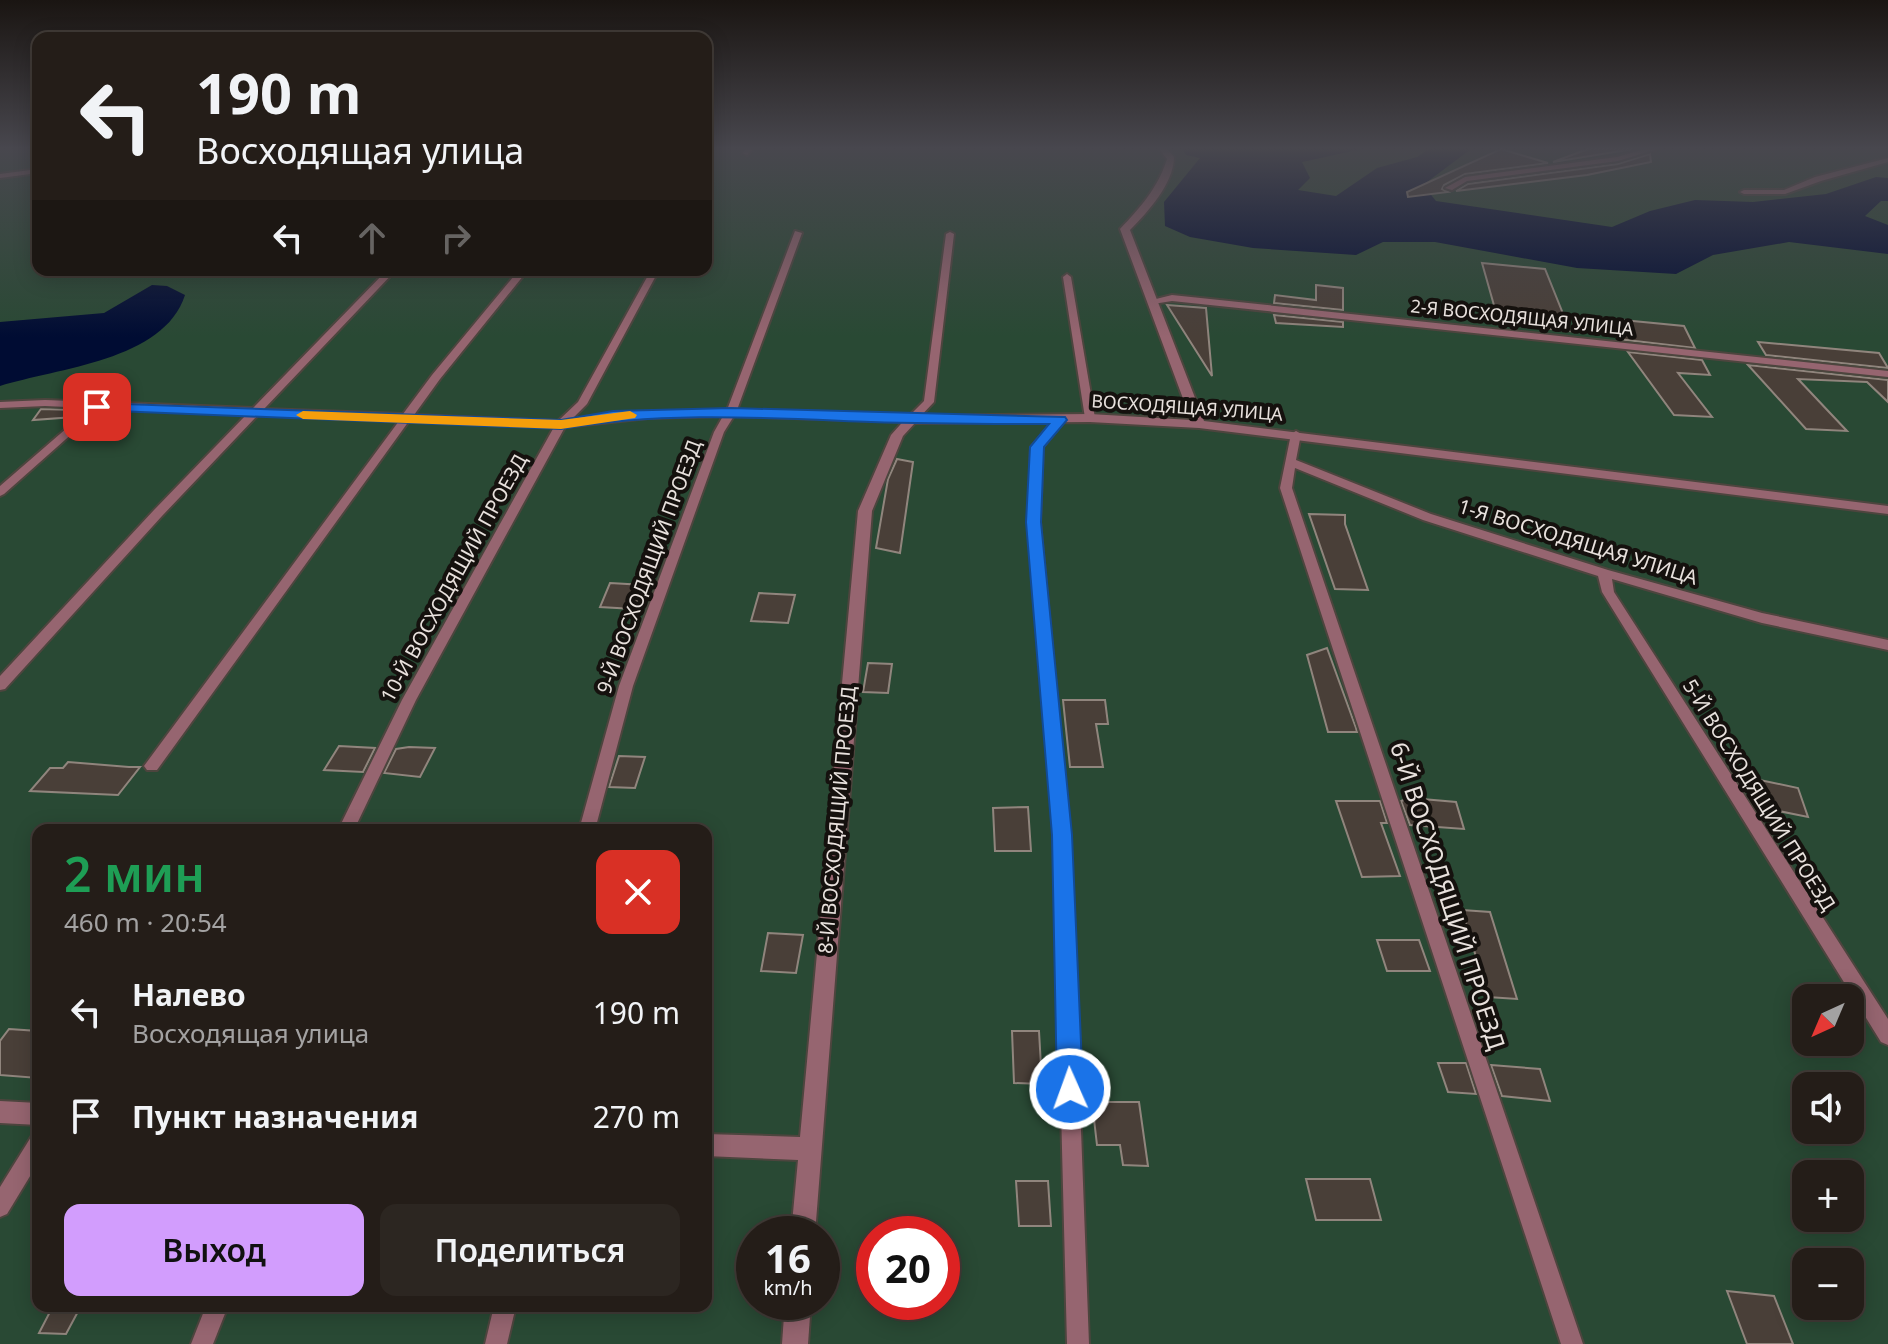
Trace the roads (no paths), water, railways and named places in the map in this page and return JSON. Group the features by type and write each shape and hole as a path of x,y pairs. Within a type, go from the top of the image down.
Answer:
{"street":[{"path":"1143,212 1125,229 1199,424"},
{"name":"ВОСХОДЯЩАЯ УЛИЦА","path":"912,419 1090,418 1199,424 1888,510"},
{"name":"8-Й ВОСХОДЯЩИЙ ПРОЕЗД","path":"804,1216 865,511 897,435 912,419"},
{"path":"0,1112 32,1114"},
{"path":"712,1145 809,1149"},
{"path":"795,1344 797,1320"}],"lane":[{"name":"9-Й ВОСХОДЯЩИЙ ПРОЕЗД","path":"589,824 626,686 719,432 731,413 798,233"},
{"path":"912,419 929,402 950,234"},
{"path":"0,685 253,413 386,276"},
{"path":"152,766 436,377 519,276"},
{"name":"10-Й ВОСХОДЯЩИЙ ПРОЕЗД","path":"349,824 409,700 561,424 582,404 652,276"},
{"path":"1067,277 1090,418"},
{"name":"2-Я ВОСХОДЯЩАЯ УЛИЦА","path":"1153,301 1172,298 1888,374"},
{"name":"ВОСХОДЯЩАЯ УЛИЦА","path":"0,405 45,403 561,424 613,416 731,413 912,419"},
{"path":"0,492 97,407"},
{"path":"1060,420 1037,447 1034,522 1062,835 1078,1344"},
{"path":"1290,462 1296,434"},
{"name":"1-Я ВОСХОДЯЩАЯ УЛИЦА","path":"1290,462 1427,517 1604,573 1762,618 1888,645"},
{"name":"6-Й ВОСХОДЯЩИЙ ПРОЕЗД","path":"1290,462 1286,488 1572,1344"},
{"name":"5-Й ВОСХОДЯЩИЙ ПРОЕЗД","path":"1604,573 1608,592 1888,1036"},
{"path":"0,1207 32,1154"},
{"path":"202,1344 215,1312"},
{"path":"496,1344 504,1312"}],"water":[{"path":"1164,212 1509,212 1612,227 1648,212 1870,212 1865,216 1888,225 1888,254 1789,242 1713,255 1676,274 1577,268 1435,242 1383,242 1356,255 1253,248 1190,237 1165,226"},
{"path":"152,285 167,286 185,295 173,317 155,335 106,358 0,386 0,322 104,313"}]}
